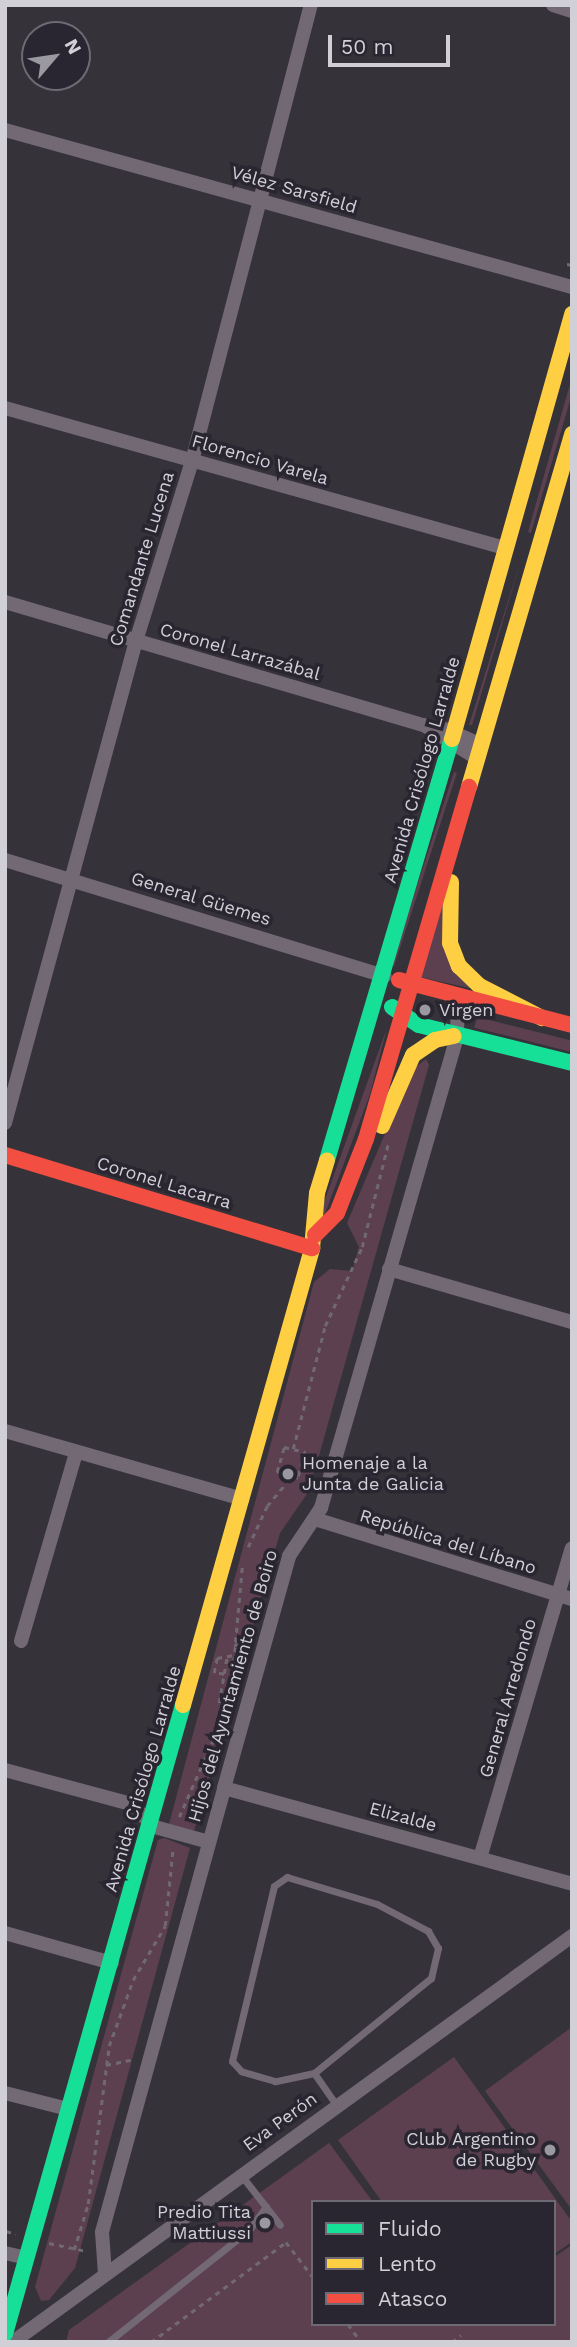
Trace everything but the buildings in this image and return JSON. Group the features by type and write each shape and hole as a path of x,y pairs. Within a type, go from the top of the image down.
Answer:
{"main road":[{"name":"Avenida Crisólogo Larralde","path":"5,2334 112,1963 313,1241 311,1214 385,976 572,314"},
{"name":"Avenida Crisólogo Larralde","path":"313,1241 337,1213 355,1171 459,829 572,433"},
{"path":"459,829 449,908 452,952 480,986 542,1018"},
{"path":"572,1026 385,976 387,1000 400,1016 457,1036 572,1063"},
{"path":"355,1171 376,1142 413,1055 440,1038 457,1036"},
{"name":"Coronel Lacarra","path":"5,1155 313,1241"}],"street":[{"name":"Comandante Lucena","path":"5,1123 136,641 192,461 312,5"},
{"path":"553,5 572,11"},
{"name":"Vélez Sarsfield","path":"5,130 572,287"},
{"name":"Florencio Varela","path":"5,408 505,548"},
{"name":"Coronel Larrazábal","path":"5,602 424,725 480,752"},
{"name":"General Güemes","path":"5,860 385,976"},
{"name":"Hijos del Ayuntamiento de Boiro","path":"105,2274 99,2248 209,1842 289,1556 315,1519 389,1269 457,1036 458,996"},
{"path":"389,1269 572,1322"},
{"path":"5,1431 242,1499"},
{"path":"21,1641 76,1453"},
{"name":"República del Líbano","path":"315,1519 565,1597"},
{"name":"General Arredondo","path":"481,1858 565,1597 572,1548"},
{"path":"5,1770 131,1804 150,1820 172,1832 209,1842"},
{"name":"Elizalde","path":"224,1788 572,1884"},
{"path":"5,1933 112,1963"},
{"name":"Eva Perón","path":"13,2342 572,1936"},
{"path":"5,2093 68,2109"},
{"path":"5,2253 26,2258"}],"lane":[{"path":"288,1877 377,1904 428,1931 438,1948 431,1978 314,2073 296,2080 264,2080 232,2061 274,1886 288,1877"},
{"path":"314,2073 336,2105"},
{"path":"241,2174 280,2225"},
{"path":"108,2342 249,2230 266,2207"}],"path":[{"path":"293,1449 325,1326 369,1225 390,1135"},
{"path":"284,1447 305,1452 298,1478 292,1476 277,1472 284,1447"},
{"path":"247,1549 267,1506 292,1476"},
{"path":"74,2250 88,2204 105,2065 120,2011 170,1911 172,1832 228,1709 234,1675 235,1600 244,1560"},
{"path":"234,1655 217,1658 214,1673 234,1675"},
{"path":"228,1656 219,1703 228,1709"},
{"path":"105,2065 150,2056"},
{"path":"6,2231 74,2250 99,2248"},
{"path":"151,2342 286,2242 311,2274"},
{"path":"349,2326 361,2342"},
{"path":"452,2342 461,2334"}],"shaded area":[{"path":"572,377 572,394 531,533 528,532"},
{"path":"522,557 472,725 469,725"},
{"path":"454,772 457,773 394,966 391,965"},
{"path":"447,889 444,921 474,989 420,977"},
{"path":"477,1017 572,1041 569,1051 474,1028"},
{"path":"387,1028 370,1094 323,1219 319,1216"},
{"path":"426,1059 429,1065 309,1491 280,1533 194,1831 169,1824 314,1282 330,1269 352,1271 359,1247 347,1223 412,1070"},
{"path":"164,1838 190,1848 75,2268 49,2300 41,2301 35,2287 158,1840"},
{"name":"Club Argentino de Rugby","path":"572,2027 572,2210 485,2091"},
{"path":"454,2057 572,2222 572,2242 556,2253 556,2200 381,2200 338,2140"},
{"name":"Predio Tita Mattiussi","path":"329,2143 372,2200 311,2200 311,2326 556,2326 556,2256 572,2245 572,2342 66,2342 69,2330"}],"traffic: fast":[{"path":"327,1160 452,739"},
{"path":"392,1007 419,1025 572,1063"},
{"path":"5,2334 183,1705"}],"traffic: slow":[{"path":"452,739 572,314"},
{"path":"469,787 572,434"},
{"path":"451,882 450,943 459,966 480,986 542,1018"},
{"path":"382,1126 413,1055 435,1040 454,1036"},
{"path":"183,1705 312,1248 317,1193 327,1160"}],"traffic: jam":[{"path":"315,1235 337,1213 366,1139 469,787"},
{"path":"399,980 572,1025"},
{"path":"5,1155 312,1248"}],"place":[{"name":"Virgen","path":"425,1010"},
{"name":"Homenaje a la Junta de Galicia","path":"288,1474"},
{"name":"Club Argentino de Rugby","path":"550,2150"},
{"name":"Predio Tita Mattiussi","path":"265,2223"}]}
